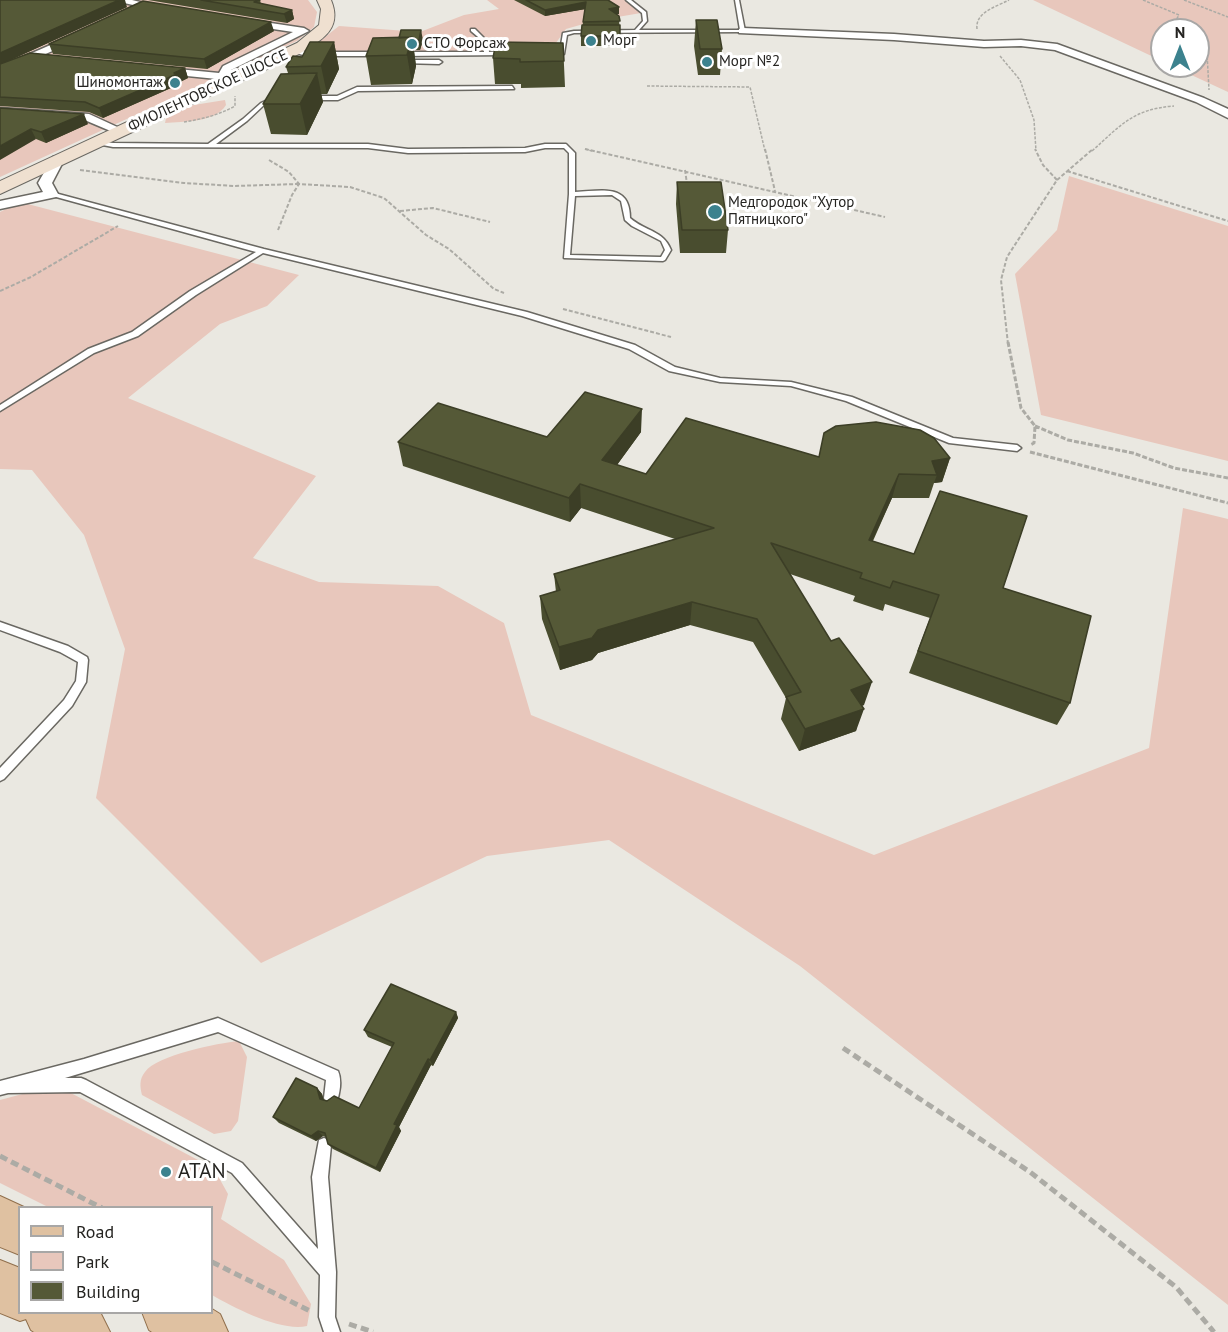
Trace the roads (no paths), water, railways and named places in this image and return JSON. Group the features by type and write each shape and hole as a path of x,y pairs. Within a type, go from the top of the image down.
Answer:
{"main road":[{"name":"ФИОЛЕНТОВСКОЕ ШОССЕ","path":"0,188 289,53 322,32 330,21 329,9 324,0"},
{"path":"0,1221 18,1230"},
{"path":"0,1286 18,1295"},
{"path":"52,1314 84,1332"},
{"path":"170,1314 202,1332"}],"street":[{"path":"116,0 178,12"},
{"path":"121,16 142,6"},
{"path":"237,21 304,31 227,68 224,73 237,78"},
{"path":"0,71 36,57 89,31"},
{"path":"743,32 894,37 984,44 1021,43 1057,47 1200,100 1228,114"},
{"path":"36,57 59,59"},
{"path":"142,68 237,78"},
{"path":"0,112 89,118 120,131"},
{"path":"0,205 51,194 45,183 58,160"}],"lane":[{"path":"628,0 644,12 645,21 638,30"},
{"path":"553,53 562,53 563,37 569,33 638,30 743,32 737,0"},
{"path":"473,30 486,42 488,53"},
{"path":"289,53 513,53"},
{"path":"289,53 298,59 378,61"},
{"path":"398,62 439,62"},
{"path":"307,98 338,98 357,89 512,88"},
{"path":"209,146 247,119 269,99 287,98"},
{"path":"95,143 368,146 431,151 525,150 545,146 566,146 572,153 572,194 566,257 663,259 668,250 664,240 627,219 624,200 613,194 572,194"},
{"path":"51,194 262,251 524,314 632,347 672,369 720,380 791,384 849,399 952,441 1017,448"},
{"path":"0,409 91,351 135,334 193,293 262,251"},
{"path":"0,626 64,649 83,660 81,682 68,703 0,776"},
{"path":"4,1087 218,1025 333,1076 331,1098"},
{"path":"4,1087 81,1085 237,1168 328,1272"},
{"path":"324,1145 320,1177 330,1325"}],"place":[{"name":"Морг","path":"591,41"},
{"name":"СТО Форсаж","path":"412,44"},
{"name":"Морг №2","path":"707,62"},
{"name":"Шиномонтаж","path":"175,83"},
{"name":"Медгородок \"Хутор Пятницкого\"","path":"715,212"},
{"name":"ATAN","path":"166,1172"}]}
